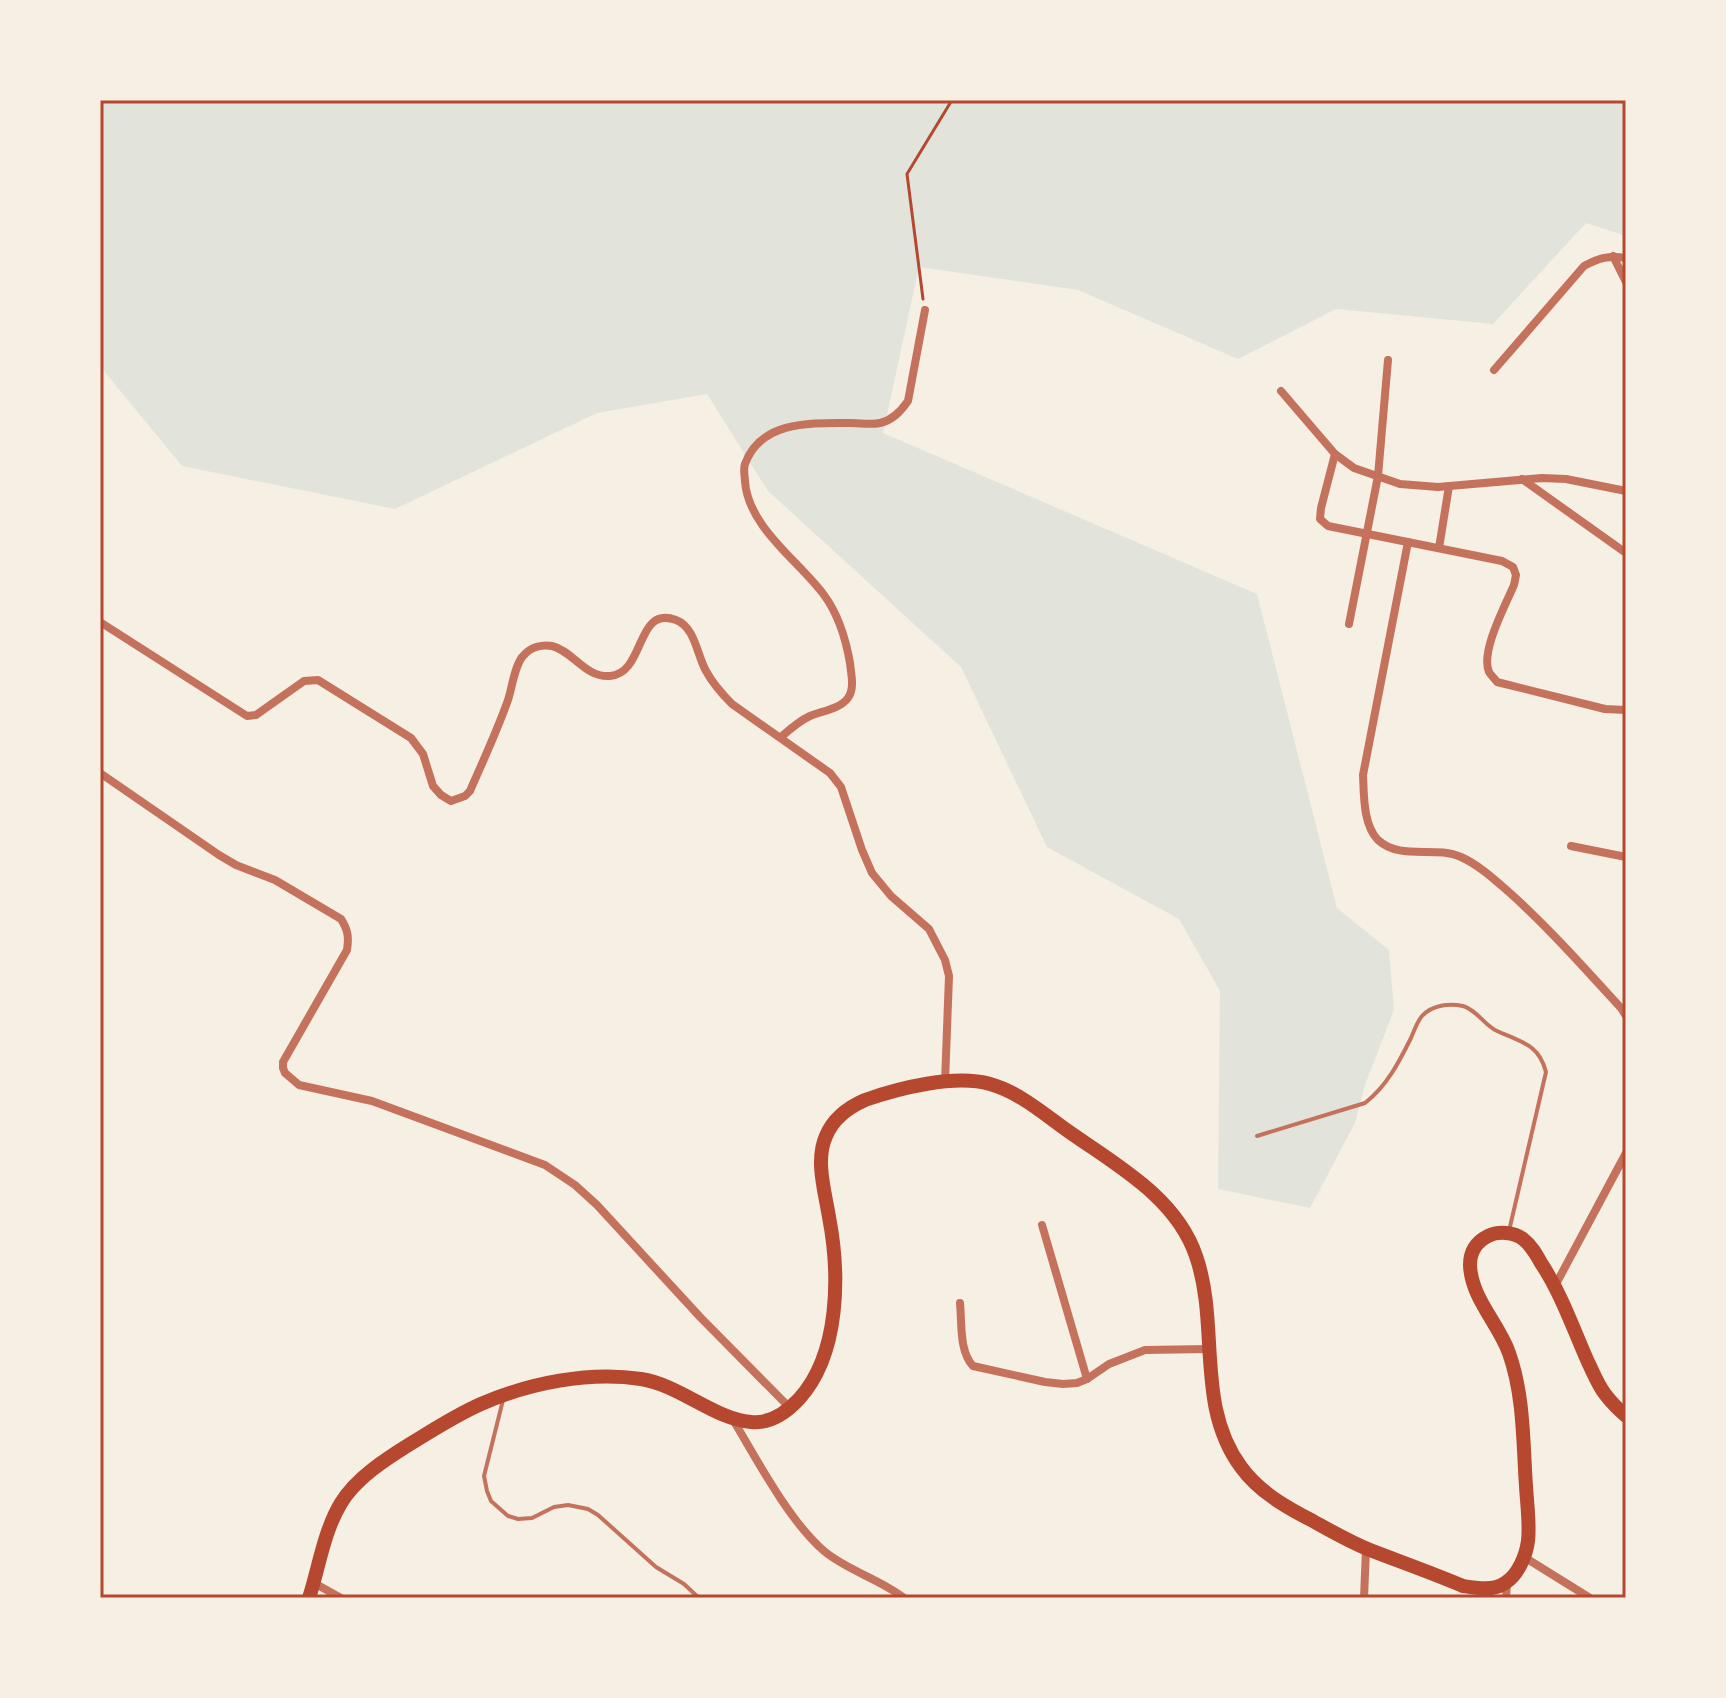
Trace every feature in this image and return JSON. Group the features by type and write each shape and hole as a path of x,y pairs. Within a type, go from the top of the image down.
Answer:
{"highway":[{"path":"312,1591 330,1527 343,1500 360,1481 429,1432 482,1404 549,1383 623,1377 649,1380 732,1418 751,1422 773,1419 790,1408 809,1387 819,1367 832,1323 836,1291 835,1259 821,1160 824,1138 836,1119 855,1104 881,1094 945,1082 990,1084 1037,1108 1127,1172 1173,1215 1196,1254 1206,1307 1212,1387 1218,1422 1228,1448 1260,1489 1282,1505 1366,1549 1461,1592 1496,1587 1506,1590 1524,1557 1528,1515 1517,1380 1510,1354 1476,1291 1470,1273 1470,1257 1475,1245 1485,1237 1508,1233 1521,1237 1532,1248 1556,1284 1578,1340 1605,1394 1626,1416"}],"street":[{"path":"1613,256 1626,282"},
{"path":"1494,370 1584,266 1599,258 1626,258"},
{"path":"781,737 810,716 843,703 850,695 852,678 847,650 832,607 753,511 746,490 744,466 765,437 788,426 879,424 900,413 908,401 925,310"},
{"path":"1349,624 1378,476 1388,360"},
{"path":"1281,391 1335,454 1354,468 1400,484 1449,486 1521,479 1566,479 1626,491"},
{"path":"1335,454 1321,508 1320,519 1328,526 1502,561 1513,567 1516,575 1514,585 1490,641 1487,661 1489,673 1497,682 1605,709 1626,710"},
{"path":"1521,479 1626,553"},
{"path":"1439,548 1449,486"},
{"path":"1408,542 1363,775 1368,820 1375,837 1386,846 1401,851 1437,851 1458,855 1477,866 1534,916 1626,1016"},
{"path":"100,622 247,716 256,715 304,681 318,680 411,738 423,754 433,786 448,801 459,799 470,791 508,702 521,657 542,645 554,646 596,675 615,676 625,672 633,661 638,644 653,622 662,618 673,619 686,627 705,671 732,704 830,773 841,787 872,873 891,896 929,929 945,960 949,976 945,1082"},
{"path":"100,773 219,855 275,880 341,919 349,936 347,950 283,1062 285,1073 292,1080 299,1085 372,1101 545,1165 575,1185 597,1205 701,1318 790,1408"},
{"path":"1571,846 1626,857"},
{"path":"1556,1284 1626,1153"},
{"path":"1042,1225 1087,1379"},
{"path":"960,1303 964,1352 973,1366 1063,1384 1087,1379 1109,1364 1145,1350 1208,1349"},
{"path":"732,1418 798,1521 822,1549 851,1570 904,1598"},
{"path":"1364,1598 1366,1549"},
{"path":"1524,1557 1590,1598"},
{"path":"312,1591 341,1598"}],"lane":[{"path":"1257,1136 1365,1103 1388,1080 1423,1015 1436,1007 1462,1006 1473,1011 1492,1029 1534,1048 1543,1059 1546,1072 1508,1233"},
{"path":"504,1396 484,1476 491,1501 500,1511 518,1519 532,1518 554,1507 568,1505 588,1509 656,1567 684,1584 699,1598"}],"path":[{"path":"925,310 907,174 952,100"}],"shaded area":[{"path":"100,100 1626,100 1626,236 1586,223 1493,324 1336,309 1238,359 1078,290 919,267 883,433 1257,594 1337,908 1389,950 1394,1010 1365,1085 1355,1123 1310,1208 1218,1189 1220,991 1179,919 1047,847 961,667 768,491 707,394 597,413 395,509 182,466 100,366"}]}
